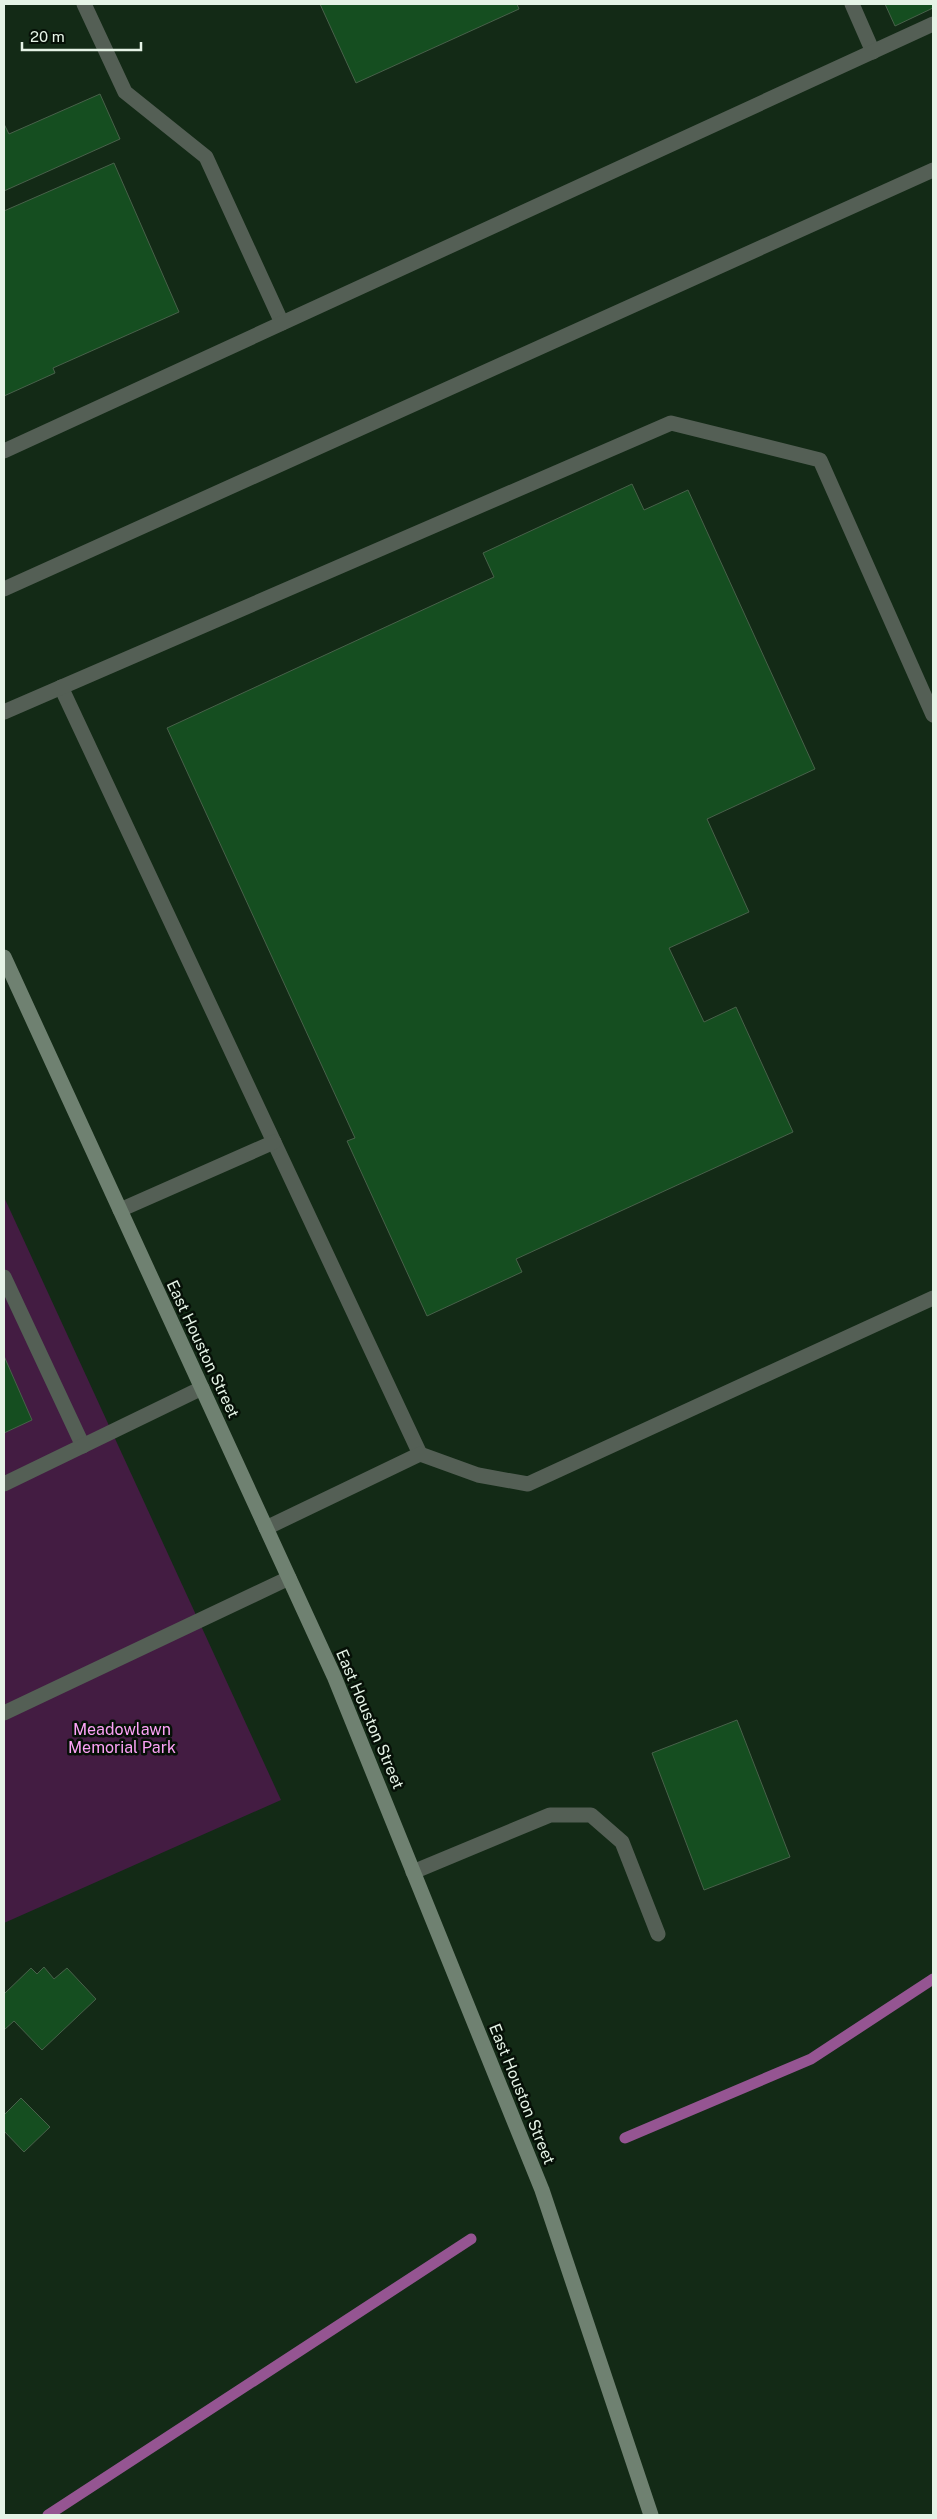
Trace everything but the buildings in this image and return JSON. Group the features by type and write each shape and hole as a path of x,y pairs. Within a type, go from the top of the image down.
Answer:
{"main road":[{"name":"East Houston Street","path":"4,957 334,1676 542,2190 651,2515"}],"lane":[{"path":"84,4 124,92 206,157 282,323"},
{"path":"852,4 873,52"},
{"path":"4,451 933,24"},
{"path":"4,589 933,170"},
{"path":"4,712 672,423 820,460 933,715"},
{"path":"61,687 420,1454 478,1475 528,1484 933,1298"},
{"path":"120,1210 274,1142"},
{"path":"4,1277 83,1446"},
{"path":"4,1484 202,1388"},
{"path":"266,1528 420,1454"},
{"path":"4,1713 289,1578"},
{"path":"413,1872 550,1815 591,1815 622,1842 658,1934"}],"green space":[{"name":"Meadowlawn Memorial Park","path":"4,1197 281,1800 4,1923"}],"waterway":[{"path":"625,2138 811,2059 933,1979"},
{"path":"48,2515 471,2239"}]}
